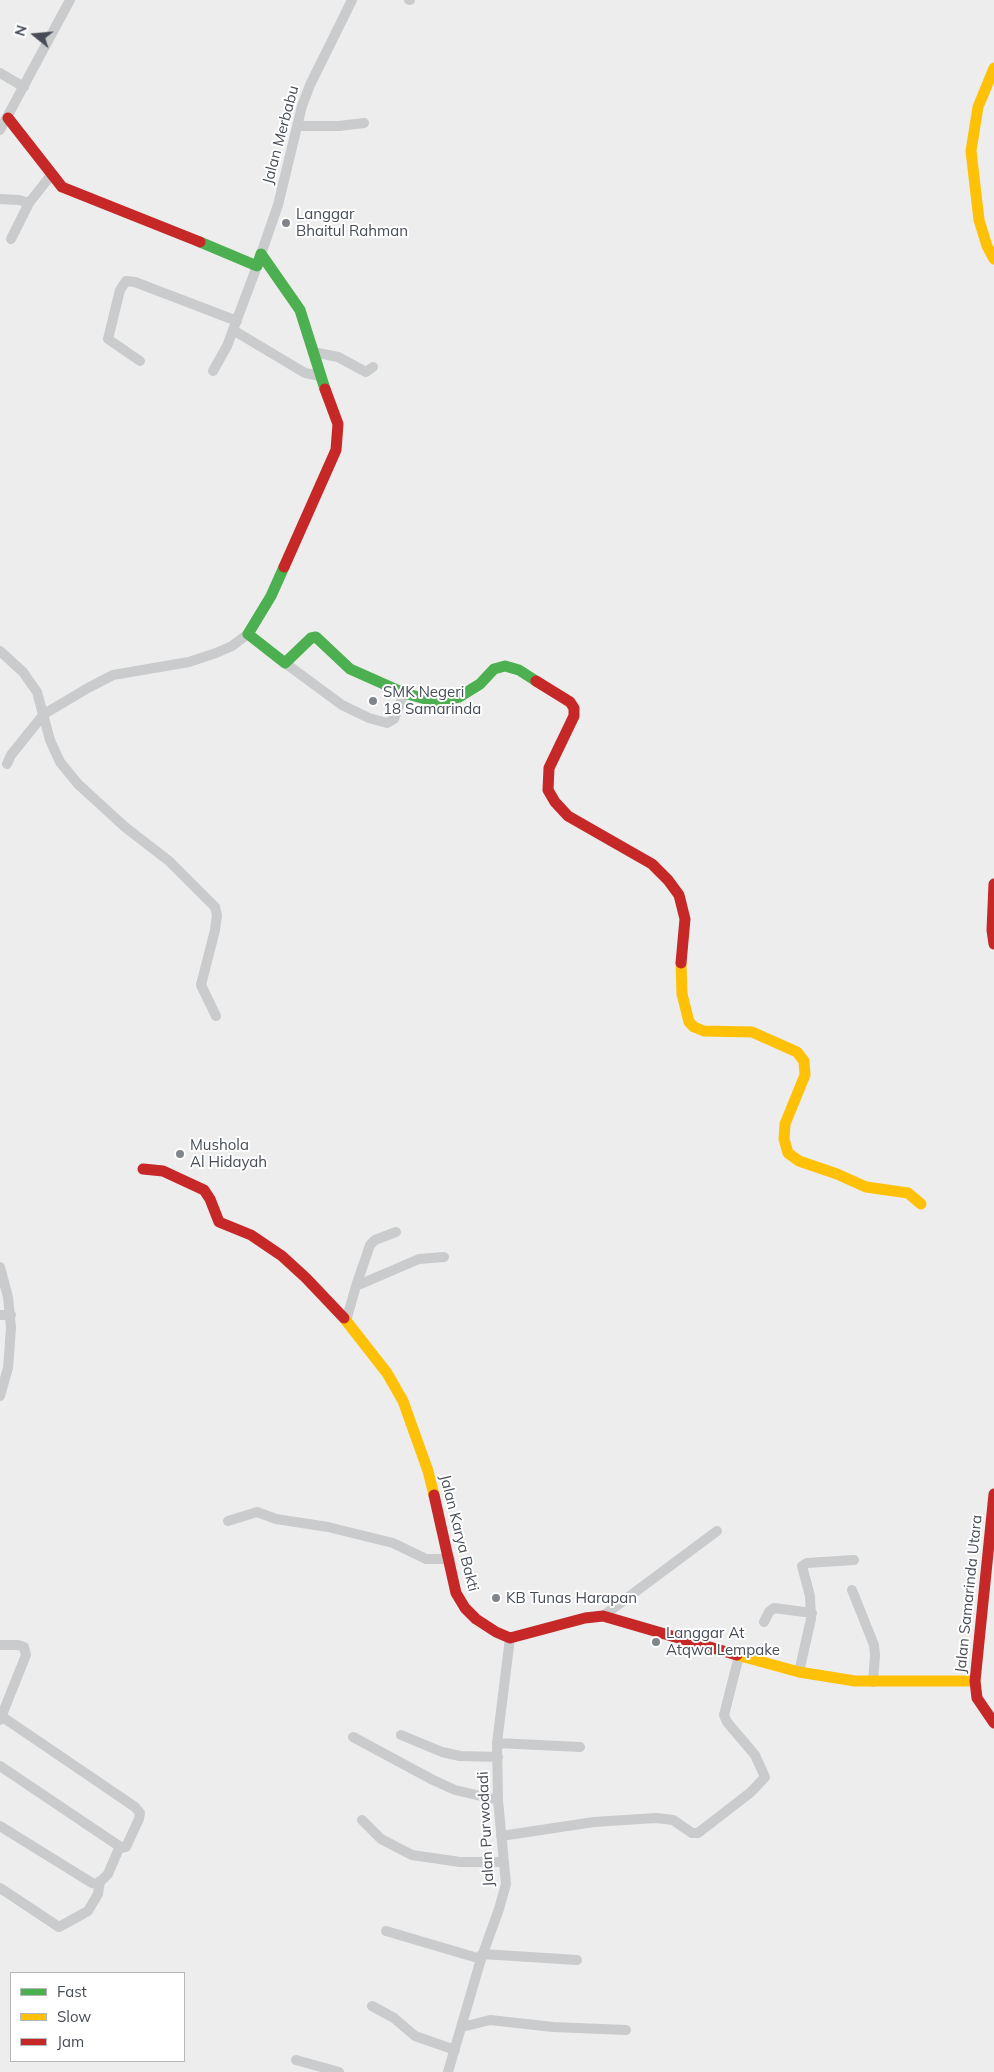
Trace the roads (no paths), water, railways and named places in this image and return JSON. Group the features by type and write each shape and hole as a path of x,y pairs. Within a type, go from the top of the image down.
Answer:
{"main road":[{"path":"994,68 978,107 971,151 979,220 987,246 994,259"},
{"path":"8,118 62,187 71,192 196,240 257,266 261,254"},
{"path":"261,254 300,310 320,376 338,424 336,450 271,596 248,634 285,663 312,638 316,637 360,676 404,693 429,700 451,699 467,693 497,667 505,666 519,670 570,702 574,708 574,716 549,768 548,790 555,802 568,816 652,864 668,880 679,895 685,919 681,961 682,994 689,1022 694,1027 704,1031 752,1032 797,1052 804,1061 806,1075 786,1124 784,1139 788,1153 799,1161 838,1174 866,1188 908,1193 922,1204"},
{"path":"994,884 992,930 994,944"},
{"name":"Jalan Karya Bakti","path":"142,1169 163,1171 190,1182 208,1195 219,1222 251,1235 282,1256 306,1278 346,1321 387,1373 403,1401 428,1471 450,1559 456,1592 465,1608 476,1619 496,1632 510,1638"},
{"name":"Jalan Samarinda Utara","path":"994,1494 988,1599 975,1681 977,1698 994,1723"},
{"path":"510,1638 585,1618 603,1616 799,1672 873,1682 918,1680 975,1681"}],"street":[{"path":"0,130 70,0"},
{"name":"Jalan Merbabu","path":"261,254 278,205 297,126 310,85 352,0"},
{"path":"0,73 24,87"},
{"path":"297,126 338,126 364,123"},
{"path":"11,239 29,203 52,174"},
{"path":"0,199 19,200 29,203"},
{"path":"213,371 222,357 235,326 257,266"},
{"path":"140,360 108,339 120,290 126,281 134,282 235,326 305,373 320,376"},
{"path":"313,352 344,359 366,372 373,367"},
{"path":"7,764 11,755 44,714 88,688 113,675 189,662 232,646 248,634"},
{"path":"0,651 23,672 37,692 50,740 60,762 78,784 126,827 169,861 215,907 218,915 201,985 216,1016"},
{"path":"285,663 342,706 368,718 387,723 394,719 404,693"},
{"path":"346,1321 370,1244 375,1240 396,1232"},
{"path":"356,1286 419,1259 444,1257"},
{"path":"0,1267 11,1315 0,1396"},
{"path":"0,1315 11,1315"},
{"path":"228,1521 257,1512 276,1519 328,1527 393,1543 426,1559 450,1559"},
{"path":"603,1616 717,1531"},
{"path":"799,1672 812,1613 810,1596 802,1566 807,1563 854,1560"},
{"path":"852,1590 874,1645 873,1682"},
{"path":"764,1622 769,1612 774,1608 812,1613"},
{"name":"Jalan Purwodadi","path":"448,2072 482,1956 504,1890 506,1878 498,1800 497,1743 510,1638"},
{"path":"0,1645 18,1645 24,1648 26,1655 1,1718 136,1808 140,1813 139,1819 126,1847 120,1846 0,1766"},
{"path":"501,1836 594,1822 656,1818 673,1820 692,1833 698,1833 702,1830 751,1792 766,1777 755,1756 727,1722 724,1715 739,1656"},
{"path":"401,1735 442,1752 460,1756 498,1758"},
{"path":"353,1737 448,1787 466,1794 498,1800"},
{"path":"497,1743 580,1747"},
{"path":"362,1820 387,1842 412,1854 460,1862 504,1862"},
{"path":"0,1826 92,1883 98,1884 108,1874 120,1846"},
{"path":"0,1888 59,1927 88,1911 98,1894 100,1881"},
{"path":"386,1931 482,1956 577,1960"},
{"path":"372,2006 394,2018 415,2036 455,2050"},
{"path":"462,2027 490,2020 553,2027 626,2030"},
{"path":"296,2060 339,2072"}],"place":[{"name":"Langgar Bhaitul Rahman","path":"286,223"},
{"name":"SMK Negeri 18 Samarinda","path":"373,701"},
{"name":"Mushola Al Hidayah","path":"180,1154"},
{"name":"KB Tunas Harapan","path":"496,1598"},
{"name":"Langgar At Atqwa Lempake","path":"656,1642"}]}
